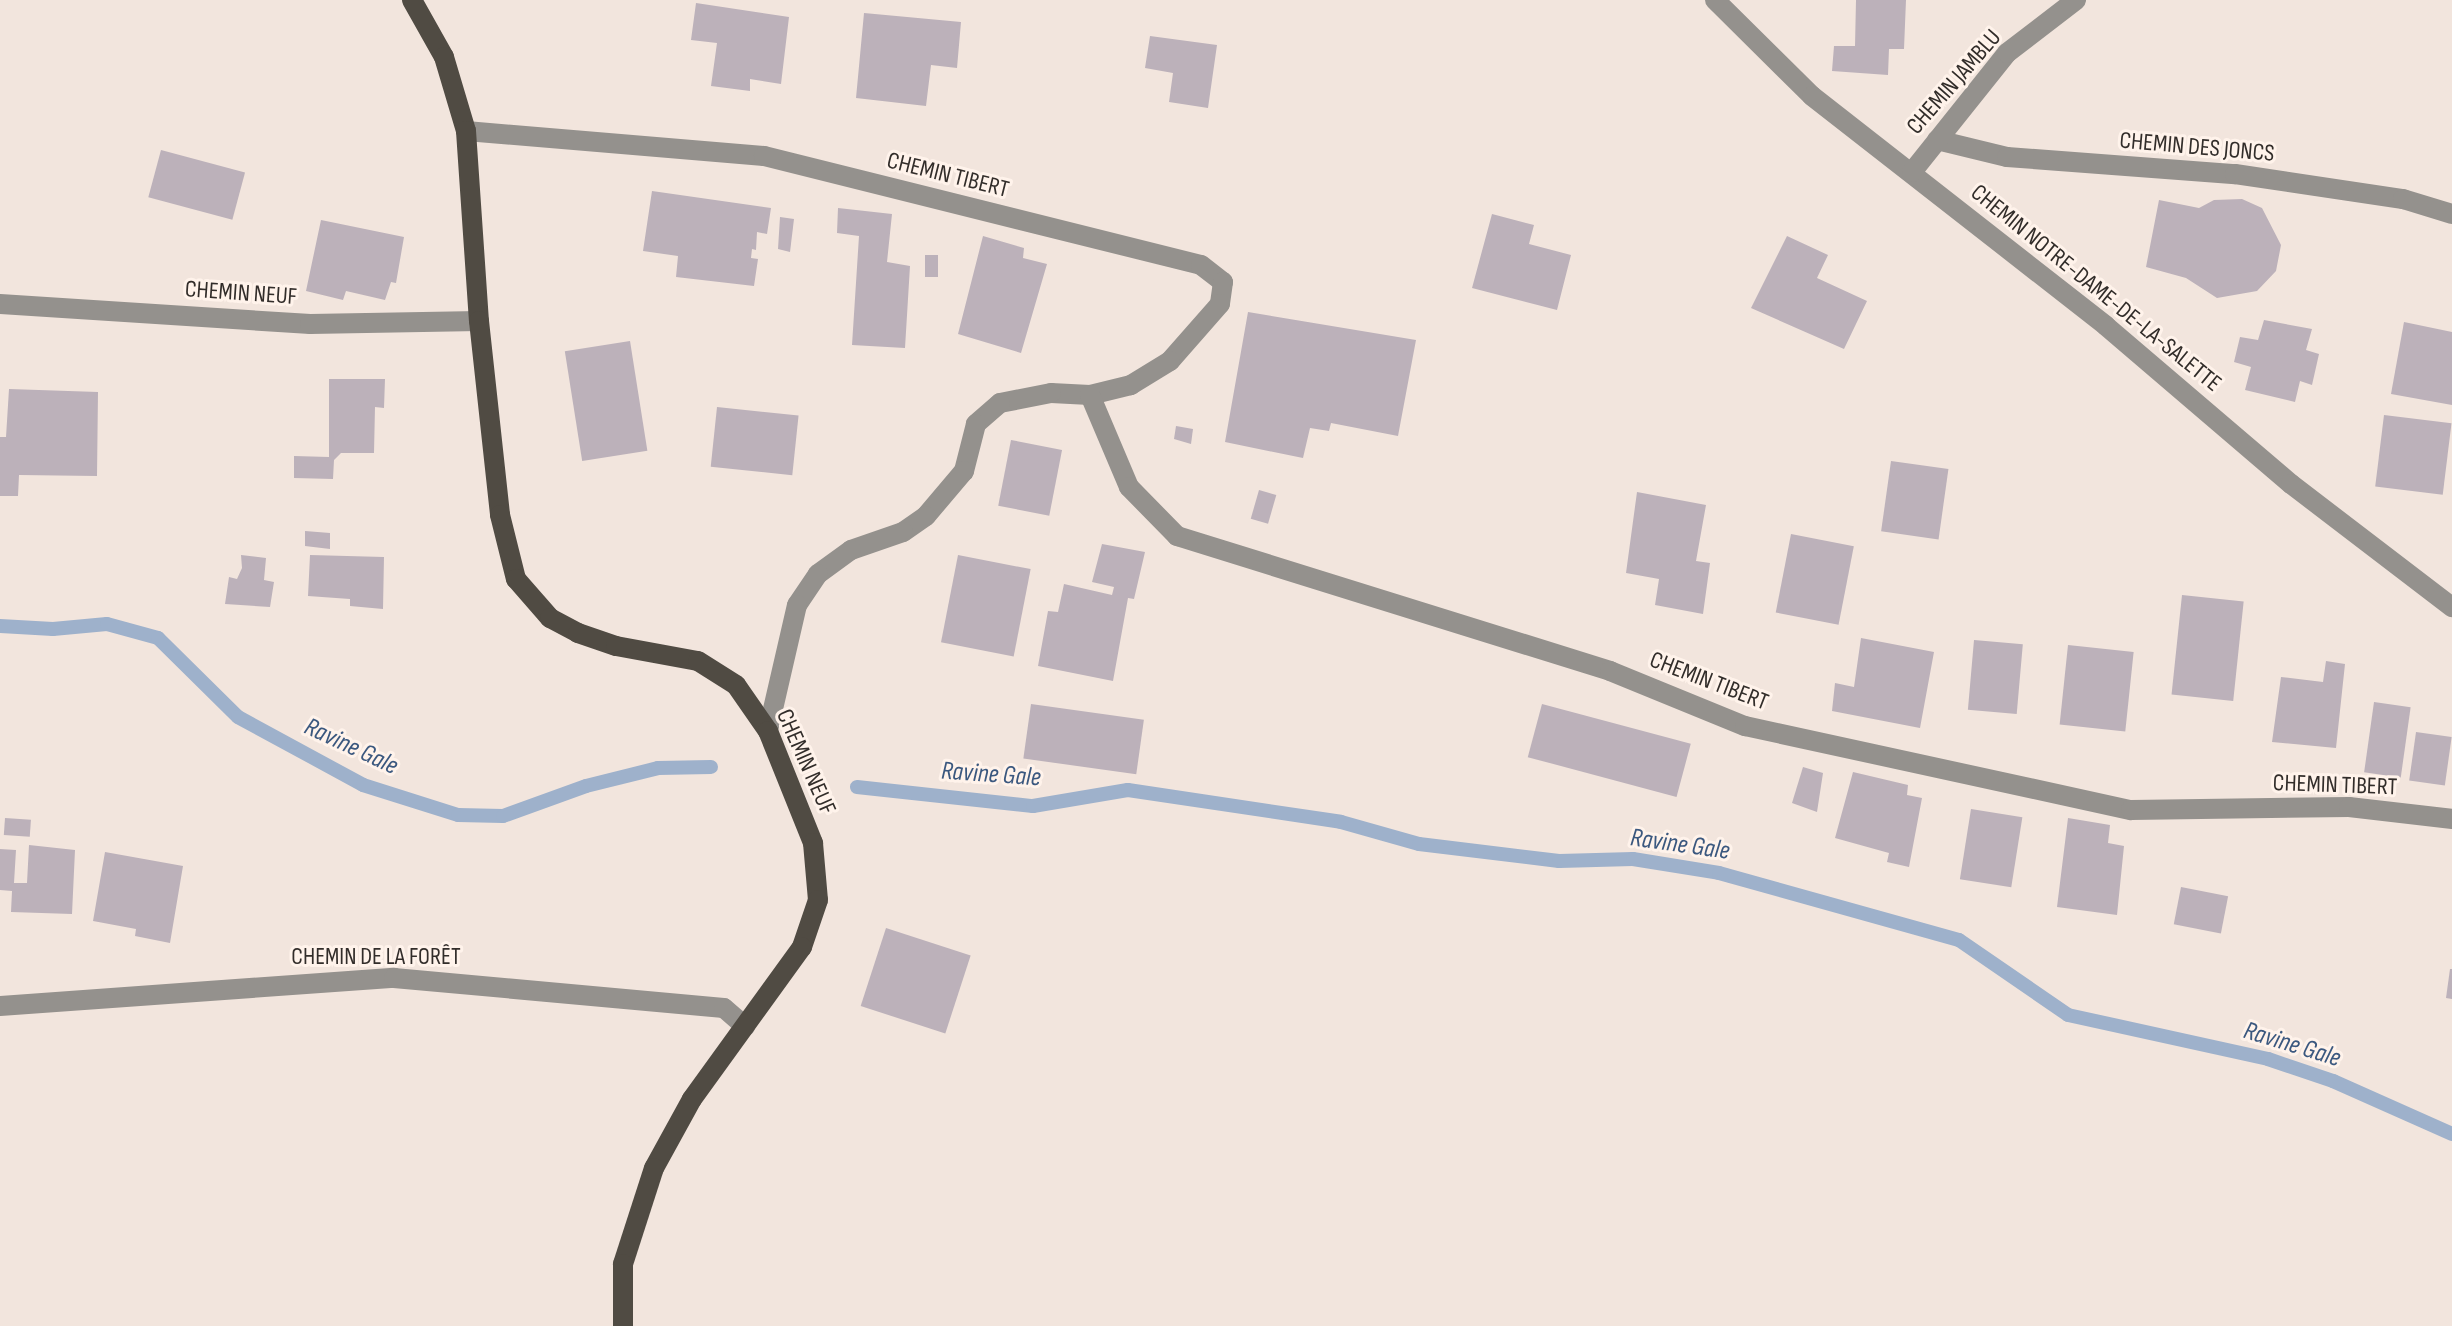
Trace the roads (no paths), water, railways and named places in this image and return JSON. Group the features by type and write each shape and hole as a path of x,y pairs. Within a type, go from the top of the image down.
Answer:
{"main road":[{"name":"CHEMIN NEUF","path":"412,0 444,57 466,131 479,321 500,515 516,579 550,618 578,633 616,646 698,661 736,685 768,731 813,843 818,900 802,947 692,1099 654,1168 623,1264 623,1326"}],"street":[{"name":"CHEMIN NOTRE-DAME-DE-LA-SALETTE","path":"1715,0 1812,96 2106,326 2291,484 2452,607"},
{"name":"CHEMIN JAMBLU","path":"1912,172 2007,53 2076,0"},
{"name":"CHEMIN TIBERT","path":"466,131 764,156 1201,265 1223,282 1220,304 1170,361 1131,385 1090,395 1015,397 989,410 976,424 964,471 926,516 903,532 851,550 804,588 768,731"},
{"name":"CHEMIN DES JONCS","path":"1937,140 2007,157 2235,174 2403,199 2452,214"},
{"name":"CHEMIN NEUF","path":"0,304 310,324 479,321"},
{"name":"CHEMIN TIBERT","path":"1090,395 1129,487 1177,536 1610,671 1745,726 2131,810 2349,807 2452,819"},
{"name":"CHEMIN DE LA FORÊT","path":"0,1006 394,978 724,1008 745,1026"}],"waterway":[{"name":"Ravine Gale","path":"0,626 53,629 107,624 158,638 238,717 363,785 458,815 503,816 586,786 658,768 711,767"},
{"name":"Ravine Gale","path":"857,787 1033,806 1128,790 1341,822 1419,844 1559,861 1633,859 1719,873 1959,940 2068,1015 2268,1059 2333,1081 2452,1134"}]}
